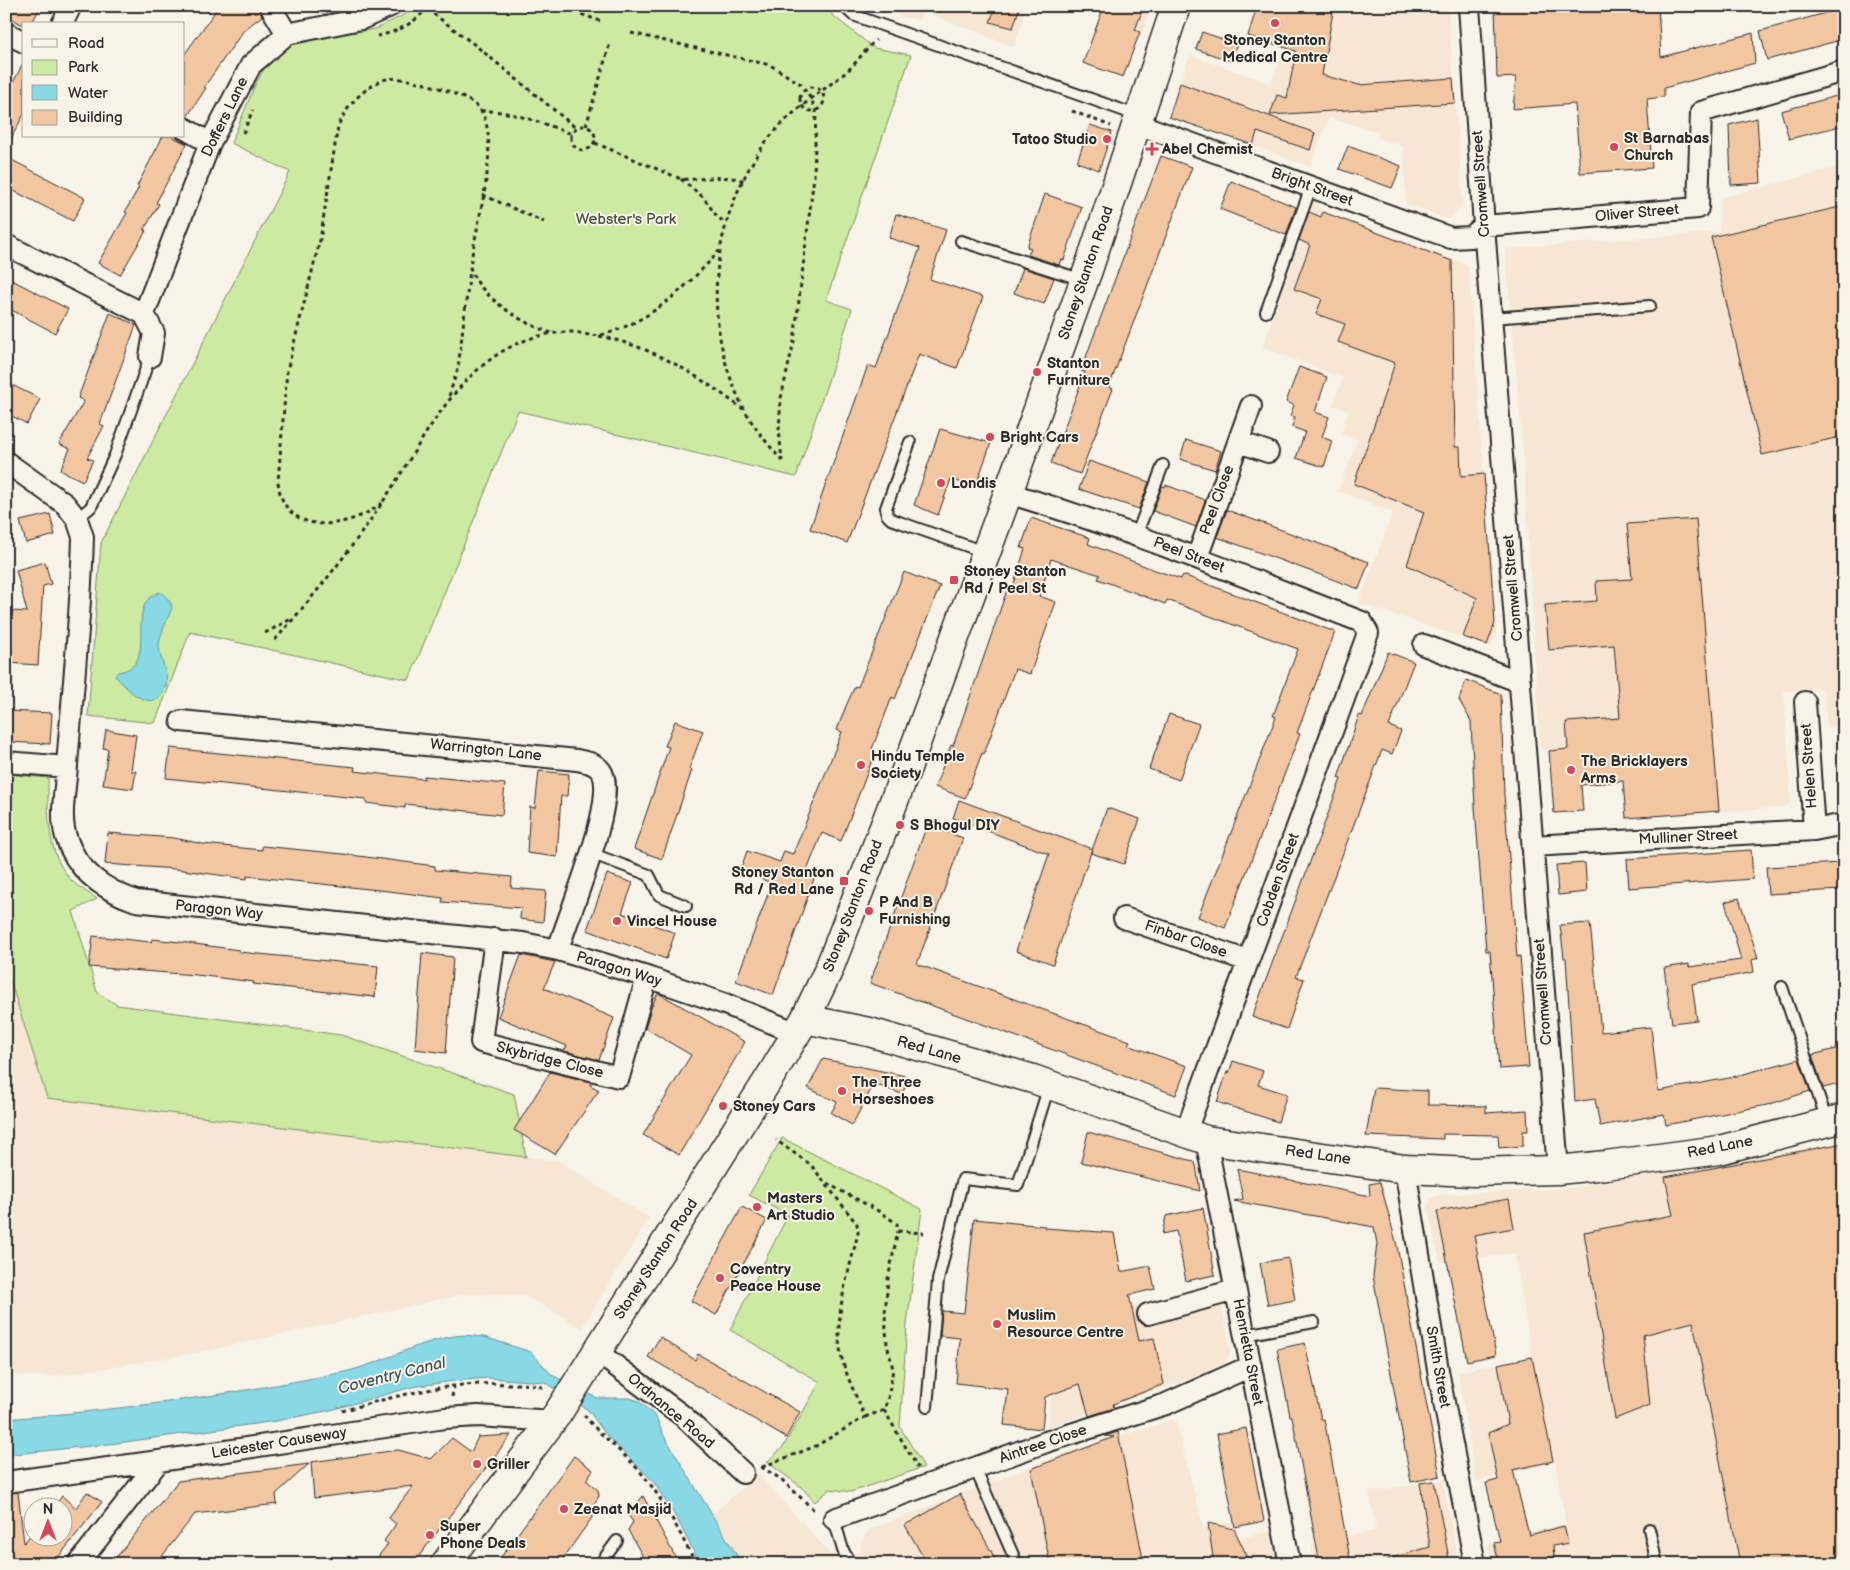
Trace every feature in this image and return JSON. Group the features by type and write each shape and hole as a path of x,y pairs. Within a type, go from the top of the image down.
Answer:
{"main road":[{"name":"Stoney Stanton Road","path":"445,1564 560,1408 594,1356 801,1026 829,969 908,765 1008,493 1138,125 1176,6"},
{"name":"Red Lane","path":"801,1026 869,1032 1050,1086 1195,1137 1405,1169 1473,1172 1558,1170 1719,1150 1836,1120"}],"street":[{"path":"63,22 71,6"},
{"path":"270,6 287,34"},
{"name":"Doffers Lane","path":"144,314 210,143 251,64 287,34 361,19 390,6"},
{"name":"Cromwell Street","path":"1469,6 1491,318 1558,1170"},
{"path":"6,33 22,41"},
{"name":"Oliver Street","path":"1484,226 1698,208 1702,112 1844,71"},
{"name":"Bright Street","path":"1138,125 1451,238 1471,237 1484,226"},
{"path":"185,129 210,143"},
{"path":"6,245 144,314 154,333 150,357"},
{"name":"Peel Close","path":"1197,558 1251,406"},
{"path":"1238,442 1268,452"},
{"path":"6,462 65,504 77,519"},
{"name":"Peel Street","path":"1008,493 1071,512 1197,558 1362,622 1366,626"},
{"name":"Paragon Way","path":"77,519 82,537 82,578 63,814 66,836 75,859 91,878 114,893 136,901 495,939 558,950 647,977 725,1004 801,1026"},
{"name":"Cobden Street","path":"1195,1137 1248,961 1368,633 1366,626"},
{"path":"1424,645 1520,682"},
{"name":"Helen Street","path":"1805,702 1814,830"},
{"name":"Warrington Lane","path":"181,721 419,743 577,760 594,764 602,771 605,781 606,796 600,828 558,950"},
{"path":"6,762 67,767"},
{"name":"Mulliner Street","path":"1532,846 1814,830 1844,824"},
{"name":"Finbar Close","path":"1124,918 1248,961"},
{"name":"Skybridge Close","path":"495,939 482,1042 610,1075 619,1077 647,977"},
{"name":"Henrietta Street","path":"1195,1137 1236,1290 1290,1564"},
{"name":"Smith Street","path":"1405,1169 1439,1376 1475,1564"},
{"path":"1148,1314 1236,1290"},
{"name":"Ordnance Road","path":"594,1356 683,1416 743,1473"},
{"name":"Aintree Close","path":"834,1519 1046,1442 1166,1404 1251,1366"},
{"name":"Leicester Causeway","path":"6,1482 159,1462 448,1418 560,1408"},
{"path":"78,1564 159,1462"}],"lane":[{"path":"844,6 853,15 1138,125"},
{"path":"1266,312 1312,187"},
{"path":"961,241 1084,280"},
{"path":"1491,318 1650,306"},
{"path":"77,519 92,507 115,455 150,357"},
{"path":"910,442 886,508 887,515 891,519 986,553"},
{"path":"1136,536 1163,465"},
{"path":"590,853 649,875 659,895 686,906"},
{"path":"1782,987 1836,1120"},
{"path":"927,1407 938,1280 963,1179 1018,1185 1050,1086"},
{"path":"1245,1335 1314,1322"},
{"path":"975,1468 1017,1564"},
{"path":"834,1519 843,1550 850,1564"},
{"path":"1649,1529 1657,1564"},
{"path":"600,1564 617,1541"}],"path":[{"path":"559,6 600,20"},
{"path":"371,37 388,34 418,20 428,8 576,128"},
{"path":"632,33 770,64 786,73 806,89 811,99 816,111 814,176 794,341 781,398 779,430 782,461 745,411 735,389 722,348 716,310 719,250 727,222 744,181 761,148 778,127 811,99 821,90 846,72 876,40 883,40"},
{"path":"586,126 610,42"},
{"path":"382,503 351,520 337,523 312,522 290,513 278,493 279,456 287,370 320,240 338,126 354,102 367,90 388,79 443,89 464,98 482,111 491,111 538,122 572,134"},
{"path":"814,87 821,90 824,104 816,111 808,111 802,106 800,97 806,89 814,87"},
{"path":"243,133 254,107"},
{"path":"1064,108 1138,125"},
{"path":"448,399 458,368 470,267 483,195 488,143 486,124 482,111"},
{"path":"586,126 576,128 572,134 572,142 577,148 585,150 594,143"},
{"path":"586,126 594,133 594,143"},
{"path":"594,143 680,179 703,197 718,218 727,222"},
{"path":"680,179 694,180 734,177 744,181"},
{"path":"483,195 544,222"},
{"path":"598,336 622,328 662,305 719,250"},
{"path":"470,267 473,278 498,304 533,326 552,333"},
{"path":"275,640 338,565 382,503 448,399 494,357 514,344 552,333 572,332 598,336 642,347 670,360 745,411"},
{"path":"265,633 295,617"},
{"path":"776,1140 810,1165 857,1224 858,1233 841,1308 840,1329 842,1357 851,1386 865,1417"},
{"path":"743,1473 816,1446 865,1417 884,1410 888,1399 893,1369 887,1344 885,1314 888,1279 898,1232 897,1224 882,1212 855,1200 823,1180"},
{"path":"898,1232 924,1233"},
{"path":"454,1386 474,1383 539,1386 560,1408 594,1427 634,1465 653,1488 674,1522 696,1564"},
{"path":"884,1410 914,1464 935,1483"},
{"path":"762,1467 781,1479 826,1522 834,1519"}],"shaded area":[{"path":"866,6 1027,6 1014,47 923,11 919,21"},
{"path":"1078,6 1151,6 1143,33 1136,27"},
{"path":"1304,6 1448,6 1463,207 1448,219 1406,204 1403,146 1377,138 1379,132 1329,118 1310,167 1253,145 1264,112 1180,83 1190,55 1271,84 1282,55 1293,64"},
{"path":"1844,166 1844,725 1827,728 1823,688 1784,691 1791,802 1785,807 1626,818 1620,747 1549,751 1540,748 1523,449 1505,249 1719,232 1721,198"},
{"path":"1314,201 1323,212 1468,265 1496,633 1491,647 1359,603 1393,512 1338,491 1358,440 1341,434 1349,411 1333,405 1343,378 1263,347"},
{"path":"6,967 48,1098 558,1161 649,1218 582,1328 524,1295 465,1294 206,1351 57,1376 6,1375"},
{"path":"1844,1142 1844,1564 1491,1564 1487,1543 1566,1524 1555,1462 1476,1481 1458,1372 1532,1357 1515,1253 1440,1262 1428,1209 1431,1198 1441,1195 1570,1188"},
{"path":"1218,1286 1230,1350 1228,1359 1213,1371 1061,1422 1047,1431 1052,1394 1127,1307"},
{"path":"1175,1419 1203,1527 1233,1522 1236,1539 1272,1531 1278,1564 742,1564 713,1514 758,1474 830,1554 860,1553 861,1542 869,1530 1063,1454"},
{"path":"1443,1480 1458,1564 1315,1564 1311,1545 1376,1530 1369,1492"}],"green space":[{"name":"Webster's Park","path":"413,6 830,6 832,15 874,48 911,55 826,300 852,309 796,477 518,411 409,680 190,632 155,723 88,716 101,543 290,172 231,143 256,83 273,53 294,41 376,29 409,12"},
{"path":"6,774 48,778 50,833 57,858 72,881 97,899 73,911 97,992 117,1005 341,1035 514,1094 526,1157 47,1098 6,967"},
{"path":"782,1138 922,1209 907,1324 900,1427 924,1467 851,1492 830,1489 815,1502 800,1486 767,1462 783,1447 820,1382 730,1330 788,1215 749,1195"}],"water":[{"path":"160,592 168,599 172,607 159,644 167,678 163,692 158,699 146,700 134,694 115,676 118,672 131,668 138,659 143,608 149,598"},
{"name":"Coventry Canal","path":"463,1335 484,1337 531,1352 552,1375 597,1398 630,1398 639,1401 656,1417 663,1434 742,1564 700,1564 677,1519 653,1481 607,1436 588,1410 544,1382 488,1378 454,1381 412,1387 331,1410 276,1421 118,1443 6,1455 6,1419 176,1401 260,1388 344,1372 432,1341"}],"building":[{"path":"6,6 41,6 32,22 22,22 21,24 6,15"},
{"path":"219,6 258,6 262,16 244,30 204,87 206,88 187,117 185,116 185,54"},
{"path":"996,6 1020,6 1013,28 990,22"},
{"path":"1104,6 1144,6 1135,30 1140,32 1123,77 1083,63"},
{"path":"1257,6 1334,6 1322,75 1359,85 1453,78 1455,103 1270,115 1277,95 1287,98 1296,51 1248,36"},
{"path":"1495,6 1658,6 1661,57 1753,33 1755,63 1664,88 1664,97 1647,99 1652,168 1580,173 1575,104 1513,109 1516,77 1497,78"},
{"path":"1844,8 1844,39 1767,60 1760,31"},
{"path":"1202,32 1237,44 1231,61 1196,49"},
{"path":"22,65 22,118 6,148 6,97"},
{"path":"1180,83 1315,133 1310,150 1257,132 1253,145 1169,117"},
{"path":"1844,94 1844,125 1789,139 1781,111"},
{"path":"1757,118 1761,183 1731,185 1729,125"},
{"path":"1090,125 1112,132 1099,170 1077,162"},
{"path":"162,138 175,138 187,144 156,203 159,204 144,230 146,231 120,275 98,263 127,213 125,212 139,187 137,186"},
{"path":"1348,146 1401,166 1392,188 1339,169"},
{"path":"1161,156 1192,167 1109,387 1113,389 1080,474 1051,463 1085,372 1081,371"},
{"path":"6,157 85,198 73,221 6,187"},
{"path":"1231,181 1296,207 1286,235 1220,209"},
{"path":"1045,194 1082,207 1064,260 1061,259 1059,265 1028,255 1031,248 1027,247"},
{"path":"1844,206 1844,436 1762,455 1711,237"},
{"path":"1309,212 1321,217 1323,212 1452,261 1455,447 1460,447 1461,476 1484,474 1495,623 1487,645 1463,637 1477,598 1407,565 1424,512 1354,484 1395,363 1338,342 1345,324 1316,314 1322,299 1294,289 1310,245 1299,240"},
{"path":"896,214 946,230 930,279 983,297 957,368 919,354 847,543 810,529 868,365 876,368 920,248 889,238"},
{"path":"1023,268 1054,278 1044,304 1014,293"},
{"path":"6,277 68,309 55,333 6,307"},
{"path":"110,313 136,325 100,424 104,426 87,458 93,460 83,481 60,470 70,449 59,444 84,401 78,398"},
{"path":"1299,367 1327,377 1315,412 1329,417 1322,437 1332,441 1324,467 1296,458 1305,432 1292,427 1295,417 1290,416 1294,405 1286,402"},
{"path":"6,382 40,399 27,424 6,413"},
{"path":"940,429 991,443 975,488 951,479 938,515 914,505"},
{"path":"1186,440 1221,451 1215,470 1180,459"},
{"path":"1089,461 1149,482 1139,509 1079,489"},
{"path":"1166,485 1205,501 1196,527 1153,511 1162,486 1165,487"},
{"path":"1227,510 1369,562 1359,589 1217,537"},
{"path":"50,514 55,535 26,543 20,521"},
{"path":"1031,518 1090,538 1088,544 1155,570 1181,579 1183,575 1335,632 1297,733 1300,734 1225,928 1198,917 1276,717 1273,716 1298,649 1167,600 1165,604 1098,579 1100,575 1051,559 1039,596 1056,602 1030,674 1015,669 984,754 982,753 965,798 935,787 951,745 953,746 1008,587 1013,587 1025,549 1021,548"},
{"path":"1696,519 1719,811 1626,818 1623,781 1581,785 1583,811 1554,813 1549,751 1568,749 1566,722 1620,718 1614,645 1549,650 1545,605 1597,601 1596,581 1632,579 1627,524"},
{"path":"45,562 51,584 43,586 38,665 7,663 11,611 27,612 16,570"},
{"path":"904,572 940,586 895,699 892,697 872,749 876,750 841,841 822,833 806,873 815,876 773,995 736,981 772,883 740,871 747,851 780,862 784,851 793,854 842,732 837,730 846,706 855,686 858,687"},
{"path":"1388,652 1414,662 1389,726 1401,731 1392,754 1382,750 1296,977 1304,979 1287,1029 1252,1017 1341,779 1338,778 1359,715 1362,716"},
{"path":"1466,680 1501,694 1504,795 1517,957 1520,956 1529,1067 1499,1069 1490,951 1486,951 1475,807 1471,721 1459,700"},
{"path":"6,711 52,713 50,744 6,742"},
{"path":"1169,714 1199,724 1179,780 1149,769"},
{"path":"675,721 703,731 689,769 692,770 662,859 634,849 669,747 665,746"},
{"path":"106,730 136,735 131,771 136,771 133,789 103,785 108,749 103,748"},
{"path":"170,748 355,767 354,771 424,779 424,776 505,784 502,815 405,804 405,808 366,803 366,799 166,778"},
{"path":"539,771 569,774 567,796 561,796 557,857 527,853 530,807 535,808"},
{"path":"959,800 1092,849 1053,964 1016,951 1049,854 953,818"},
{"path":"1107,808 1140,819 1124,864 1091,853"},
{"path":"927,825 963,838 917,964 1130,1041 1128,1045 1187,1066 1176,1095 870,983"},
{"path":"108,833 174,838 203,844 262,850 262,846 343,854 435,866 435,870 512,877 511,888 546,891 543,922 520,919 521,908 442,902 443,898 247,876 247,879 176,869 105,864"},
{"path":"1751,850 1753,879 1629,888 1627,859"},
{"path":"1585,863 1587,892 1558,895 1556,865"},
{"path":"1840,863 1841,890 1768,894 1766,867"},
{"name":"Vincel House","path":"607,874 633,883 622,913 675,933 666,959 587,930"},
{"path":"1739,898 1758,958 1752,960 1754,972 1692,984 1697,1020 1672,1023 1664,968 1689,964 1689,967 1741,960 1725,902"},
{"path":"1590,923 1601,1032 1651,1027 1658,1091 1729,1078 1799,1059 1810,1091 1767,1105 1666,1125 1664,1114 1600,1126 1595,1099 1575,1102 1566,958 1564,958 1560,925"},
{"path":"93,936 151,942 152,939 239,950 239,952 378,966 375,997 253,984 254,982 196,975 89,967"},
{"path":"422,953 453,957 446,1053 415,1049"},
{"path":"521,955 555,962 544,988 614,1018 599,1060 564,1051 567,1046 498,1017"},
{"path":"658,993 745,1042 679,1155 643,1135 691,1055 645,1028"},
{"path":"1844,1047 1844,1083 1823,1088 1812,1055"},
{"name":"The Three Horseshoes","path":"823,1059 910,1077 902,1094 874,1084 852,1125 831,1113 837,1102 808,1088"},
{"path":"1233,1061 1263,1071 1258,1085 1287,1094 1278,1122 1217,1102 1227,1072 1229,1073"},
{"path":"550,1072 591,1082 590,1085 599,1090 555,1154 514,1130"},
{"path":"1374,1088 1428,1091 1428,1105 1486,1106 1486,1113 1527,1110 1528,1131 1523,1131 1523,1146 1499,1148 1498,1135 1443,1134 1443,1139 1366,1136"},
{"path":"1088,1132 1193,1161 1196,1165 1200,1191 1081,1162"},
{"path":"1844,1143 1844,1564 1740,1564 1693,1322 1643,1335 1650,1405 1615,1419 1584,1232 1673,1215 1665,1177"},
{"path":"1237,1169 1370,1196 1369,1184 1380,1182 1397,1246 1440,1476 1411,1482 1373,1276 1377,1244 1374,1227 1234,1201 1243,1199"},
{"path":"1509,1199 1514,1228 1474,1235 1496,1355 1467,1361 1437,1211"},
{"name":"Coventry Peace House","path":"742,1207 767,1220 716,1315 691,1301"},
{"path":"1203,1208 1215,1275 1186,1281 1176,1231 1162,1234 1166,1216"},
{"path":"974,1219 1045,1226 1045,1228 1114,1233 1121,1272 1150,1266 1155,1289 1129,1295 1139,1341 1154,1338 1164,1384 1113,1404 1114,1408 1089,1416 1080,1384 1045,1397 1042,1429 1004,1425 1008,1389 956,1383 960,1338 940,1336 942,1311 964,1313"},
{"path":"1288,1258 1295,1300 1268,1305 1260,1263"},
{"path":"660,1337 695,1360 698,1354 800,1412 786,1438 648,1357"},
{"path":"1305,1343 1321,1419 1324,1419 1351,1564 1320,1564 1292,1416 1290,1416 1277,1349"},
{"path":"1532,1357 1553,1461 1513,1470 1529,1535 1564,1526 1568,1543 1553,1546 1554,1557 1529,1564 1499,1564 1494,1542 1500,1541 1486,1483 1498,1480 1488,1433 1508,1424 1498,1364"},
{"path":"1246,1428 1264,1521 1235,1527 1217,1434"},
{"path":"1118,1432 1144,1564 1050,1564 1031,1469 1114,1437 1105,1436"},
{"path":"511,1435 413,1564 372,1564 388,1544 384,1541 396,1524 389,1518 413,1486 314,1498 311,1462 398,1450 431,1459 452,1438 471,1452 478,1437"},
{"name":"Zeenat Masjid","path":"574,1456 593,1470 586,1480 598,1490 599,1496 591,1509 596,1512 559,1564 496,1564"},
{"path":"309,1464 276,1494 277,1504 195,1514 156,1564 111,1564 178,1481"},
{"path":"1434,1481 1450,1564 1389,1564 1388,1559 1430,1547 1420,1483"},
{"path":"18,1492 22,1526 22,1548 66,1548 53,1564 6,1564 6,1494"},
{"path":"87,1492 102,1502 72,1540 72,1505 76,1508"},
{"path":"960,1494 998,1564 927,1564 905,1525"},
{"path":"643,1496 679,1564 647,1564 628,1530 633,1522 628,1515"},
{"path":"1208,1523 1234,1529 1251,1564 1214,1564"}],"place":[{"name":"Stoney Stanton Medical Centre","path":"1275,23"},
{"name":"Tatoo Studio","path":"1107,139"},
{"name":"St Barnabas Church","path":"1614,147"},
{"name":"Abel Chemist","path":"1152,149"},
{"name":"Stanton Furniture","path":"1037,372"},
{"name":"Bright Cars","path":"990,437"},
{"name":"Londis","path":"941,483"},
{"name":"Stoney Stanton Rd / Peel St","path":"954,580"},
{"name":"Hindu Temple Society","path":"861,765"},
{"name":"The Bricklayers Arms","path":"1571,770"},
{"name":"S Bhogul DIY","path":"900,825"},
{"name":"Stoney Stanton Rd / Red Lane","path":"844,881"},
{"name":"P And B Furnishing","path":"869,911"},
{"name":"Vincel House","path":"617,921"},
{"name":"The Three Horseshoes","path":"842,1091"},
{"name":"Stoney Cars","path":"723,1106"},
{"name":"Masters Art Studio","path":"757,1207"},
{"name":"Coventry Peace House","path":"720,1278"},
{"name":"Muslim Resource Centre","path":"997,1324"},
{"name":"Griller","path":"477,1464"},
{"name":"Zeenat Masjid","path":"564,1509"},
{"name":"Super Phone Deals","path":"430,1535"}]}
